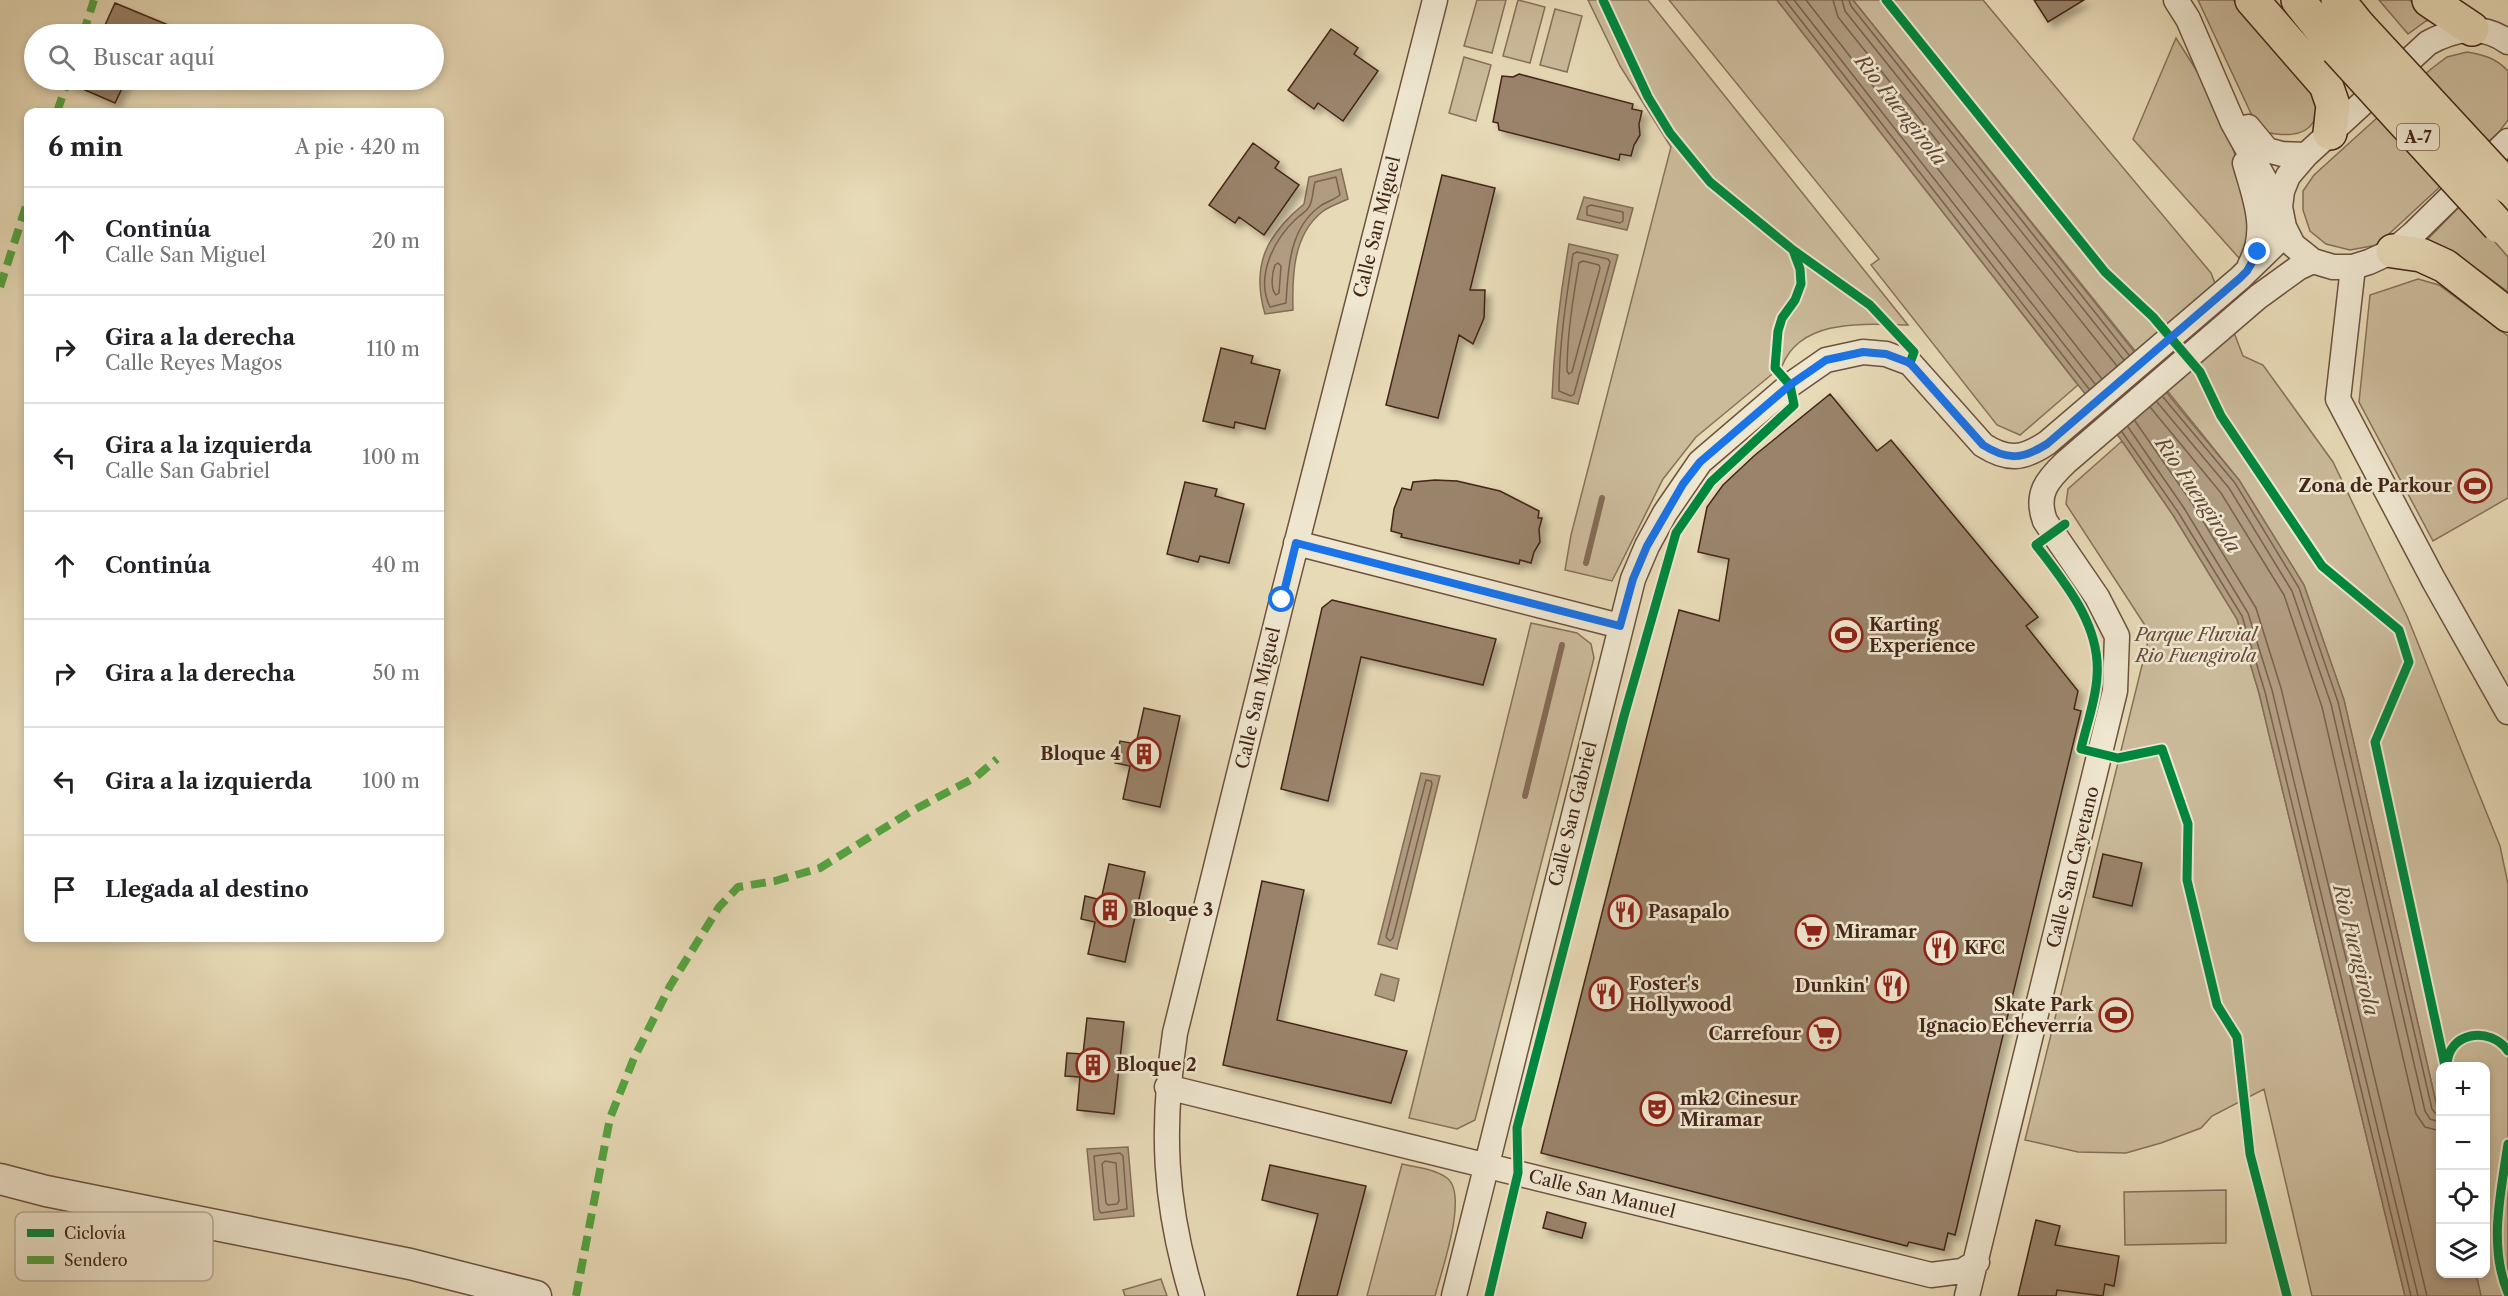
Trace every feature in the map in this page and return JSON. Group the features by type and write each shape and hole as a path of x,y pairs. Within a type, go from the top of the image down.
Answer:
{"highway":[{"path":"2252,0 2326,85 2333,105 2331,133"},
{"name":"A-7","path":"2298,0 2337,49 2504,231"},
{"name":"A-7","path":"2338,0 2359,26 2508,187"},
{"path":"2429,0 2495,33"},
{"path":"2393,251 2421,255 2445,266 2508,315"}],"street":[{"name":"Calle San Miguel","path":"1192,1296 1175,1235 1166,1158 1167,1087 1175,1033 1296,543 1435,0"},
{"path":"2176,0 2234,123 2282,217 2293,245 2313,261 2333,267 2354,267 2393,251 2508,141"},
{"path":"2282,217 2282,191 2288,176 2306,155 2428,43 2445,34 2495,33"},
{"path":"2222,94 2267,150 2282,154 2306,155"},
{"path":"2234,123 2261,224 2258,252 2247,271"},
{"name":"Calle San Gabriel","path":"1454,1296 1633,579 1647,546 1683,484 1700,462 1790,385 1826,360 1863,352 1886,354 1910,363 1983,445 1999,455 2014,457 2031,453 2047,444 2247,271 2276,243 2282,217"},
{"name":"Calle San Cayetano","path":"1967,1296 2115,691 2117,636 2097,597 2045,521 2041,509 2041,497 2047,483 2066,462 2243,312 2290,274 2313,261"},
{"path":"2354,267 2337,399 2433,579 2508,712"},
{"path":"1296,543 1620,626"},
{"name":"Calle San Manuel","path":"1167,1087 1931,1275 1947,1286 1956,1296"},
{"path":"0,1179 46,1191 151,1212"},
{"path":"213,1224 410,1264 536,1296"},
{"name":"Calle San Manuel","path":"1931,1275 1962,1271 1977,1262"}],"green space":[{"path":"1477,0 1506,0 1492,53 1464,46"},
{"path":"1518,0 1545,7 1530,63 1503,56"},
{"path":"1588,0 1648,0 1908,325 1872,324 1836,327 1804,339 1791,350 1782,366 1696,437 1663,479 1612,581 1565,570 1571,535 1671,147 1620,66"},
{"path":"1669,0 1777,0 2078,385 2020,435 1997,425 1871,265 1879,259"},
{"path":"1853,0 1983,0 2211,273 2243,356 2263,365 2333,462 2407,616 2500,846 2508,884 2508,1296 2481,1296 2477,1278 2490,1278 2490,1062 2436,1062 2436,1102 2344,700 2304,585 2239,480"},
{"path":"2198,0 2233,0 2293,60 2313,87 2318,99 2318,113 2310,127 2291,134 2263,132 2255,122"},
{"path":"2379,0 2409,0 2438,18 2426,21 2408,34"},
{"path":"1555,9 1582,16 1567,72 1540,65"},
{"path":"2176,38 2216,101 2239,166 2250,243 2239,258 2133,139"},
{"path":"2467,52 2489,58 2508,71 2508,120 2499,132 2377,245 2350,250 2326,244 2310,231 2303,210 2303,191 2314,175 2431,69 2447,57"},
{"path":"1464,57 1491,65 1476,121 1449,113"},
{"path":"2462,204 2508,257 2508,292 2466,261 2424,243"},
{"path":"2418,279 2439,285 2508,336 2508,498 2433,541 2359,402 2370,295"},
{"name":"Parque Fluvial Rio Fuengirola","path":"2122,441 2173,515 2237,619 2259,693 2405,1296 2312,1296 2264,1089 2212,1116 2201,1128 2126,1153 2078,1152 2025,1140 2150,633 2066,504 2068,489"},
{"path":"1531,623 1577,633 1591,644 1594,658 1475,1120 1457,1129 1409,1118"},
{"path":"1402,1164 1437,1172 1447,1178 1453,1187 1454,1216 1447,1253 1435,1296 1367,1296"},
{"path":"2226,1190 2226,1243 2125,1245 2124,1192"},
{"path":"1161,1279 1167,1296 1125,1296 1123,1290"}],"water":[{"name":"Rio Fuengirola","path":"1777,0 1853,0 2239,480 2304,585 2344,700 2436,1102 2436,1278 2477,1278 2481,1296 2405,1296 2259,693 2237,619 2173,515 2122,441"},
{"path":"1341,169 1348,199 1322,212 1305,232 1294,270 1293,310 1265,314 1261,297 1261,266 1271,240 1304,204 1309,177"},
{"path":"1584,197 1633,208 1627,230 1577,219"},
{"path":"1569,244 1618,255 1578,404 1552,398 1558,321"},
{"path":"1421,773 1440,776 1397,949 1378,944"},
{"path":"1381,974 1399,979 1394,1001 1375,995"},
{"path":"1128,1147 1134,1216 1094,1220 1087,1149"}],"building":[{"path":"2034,0 2084,0 2048,22"},
{"path":"115,3 166,24 106,24"},
{"path":"1331,29 1358,48 1354,54 1378,71 1343,121 1318,103 1314,109 1288,90"},
{"path":"1519,74 1633,104 1632,109 1642,111 1639,124 1640,135 1631,156 1620,154 1619,160 1499,130 1498,123 1493,122 1502,76 1513,77"},
{"path":"85,90 121,90 115,103"},
{"path":"1253,143 1279,162 1275,168 1299,185 1264,235 1239,217 1235,223 1209,205"},
{"path":"1442,175 1495,188 1470,290 1485,290 1484,318 1473,344 1459,335 1438,418 1386,405"},
{"path":"1221,348 1253,356 1251,363 1280,370 1265,429 1235,422 1234,428 1203,421"},
{"name":"Miramar","path":"1830,394 1877,451 1891,440 2038,617 2026,626 2078,691 2074,709 2081,711 1955,1235 1948,1233 1944,1250 1909,1242 1907,1246 1541,1153 1679,610 1719,621 1729,559 1698,552 1707,507 1723,485 1755,455"},
{"path":"1457,481 1500,491 1539,511 1538,518 1542,518 1539,529 1540,542 1531,563 1520,560 1519,564 1401,537 1402,534 1391,531 1394,509 1402,488 1411,490 1413,482"},
{"path":"1185,482 1217,489 1215,496 1244,504 1229,563 1200,556 1198,562 1167,554"},
{"path":"1332,600 1496,639 1483,685 1361,657 1328,801 1281,789 1322,608"},
{"name":"Bloque 4","path":"1144,708 1180,716 1160,807 1123,799 1130,766 1115,763 1120,741 1136,744"},
{"path":"2103,854 2142,863 2132,906 2093,897"},
{"name":"Bloque 3","path":"1109,864 1145,872 1125,962 1088,954 1095,922 1081,919 1085,896 1101,900"},
{"path":"1262,881 1304,890 1277,1020 1407,1051 1391,1103 1223,1065"},
{"name":"Bloque 2","path":"1087,1018 1124,1022 1114,1114 1077,1110 1080,1077 1065,1076 1067,1053 1083,1054"},
{"path":"1270,1165 1366,1186 1337,1296 1297,1296 1318,1214 1262,1200"},
{"path":"1547,1212 1586,1223 1582,1238 1543,1228"},
{"path":"2036,1220 2060,1226 2055,1245 2119,1256 2114,1286 2105,1284 2103,1296 2057,1290 2056,1296 2018,1296"}],"waterway":[{"path":"1586,563 1602,498"},
{"path":"1525,796 1562,645"}],"marked path":[{"path":"86,24 94,0"},
{"path":"58,108 65,90"},
{"path":"0,287 24,212"},
{"path":"576,1296 610,1118 634,1058 670,986 719,907 738,887 775,881 820,868 910,812 976,777 997,759"}],"cycle path":[{"path":"1489,1296 1518,1173 1517,1128 1624,716 1676,533 1711,482 1794,405 1790,385 1775,368 1778,331 1782,318 1795,300 1801,284 1800,269 1793,250 1710,182 1670,133 1648,97 1603,0"},
{"path":"1886,0 2105,272 2153,317 2200,372 2221,416 2322,566 2399,630 2409,662 2375,742 2444,1062"},
{"path":"1793,250 1870,305 1914,352 1910,363"},
{"path":"2065,524 2036,545 2079,606 2087,622 2097,657 2093,704 2081,749 2118,758 2162,749 2188,824 2187,880 2217,1005 2237,1037 2250,1154 2287,1296"},
{"path":"2448,1062 2454,1046 2462,1039 2471,1036 2481,1035 2491,1038 2508,1051"},
{"path":"2508,1144 2497,1238 2502,1275 2508,1293"}],"place":[{"name":"Zona de Parkour","path":"2475,486"},
{"name":"Karting Experience","path":"1846,635"},
{"name":"Bloque 4","path":"1144,754"},
{"name":"Bloque 3","path":"1110,910"},
{"name":"Pasapalo","path":"1625,912"},
{"name":"Miramar","path":"1812,932"},
{"name":"KFC","path":"1941,948"},
{"name":"Dunkin'","path":"1892,986"},
{"name":"Foster's Hollywood","path":"1606,994"},
{"name":"Skate Park Ignacio Echeverría","path":"2116,1015"},
{"name":"Carrefour","path":"1824,1034"},
{"name":"Bloque 2","path":"1093,1065"},
{"name":"mk2 Cinesur Miramar","path":"1657,1109"}],"route":[{"path":"1282,600 1296,543 1620,626 1633,579 1647,546 1683,484 1700,462 1790,385 1826,360 1844,354 1863,352 1886,354 1910,363 1983,445 1999,455 2014,457 2031,453 2047,444 2240,278 2258,252"}]}
